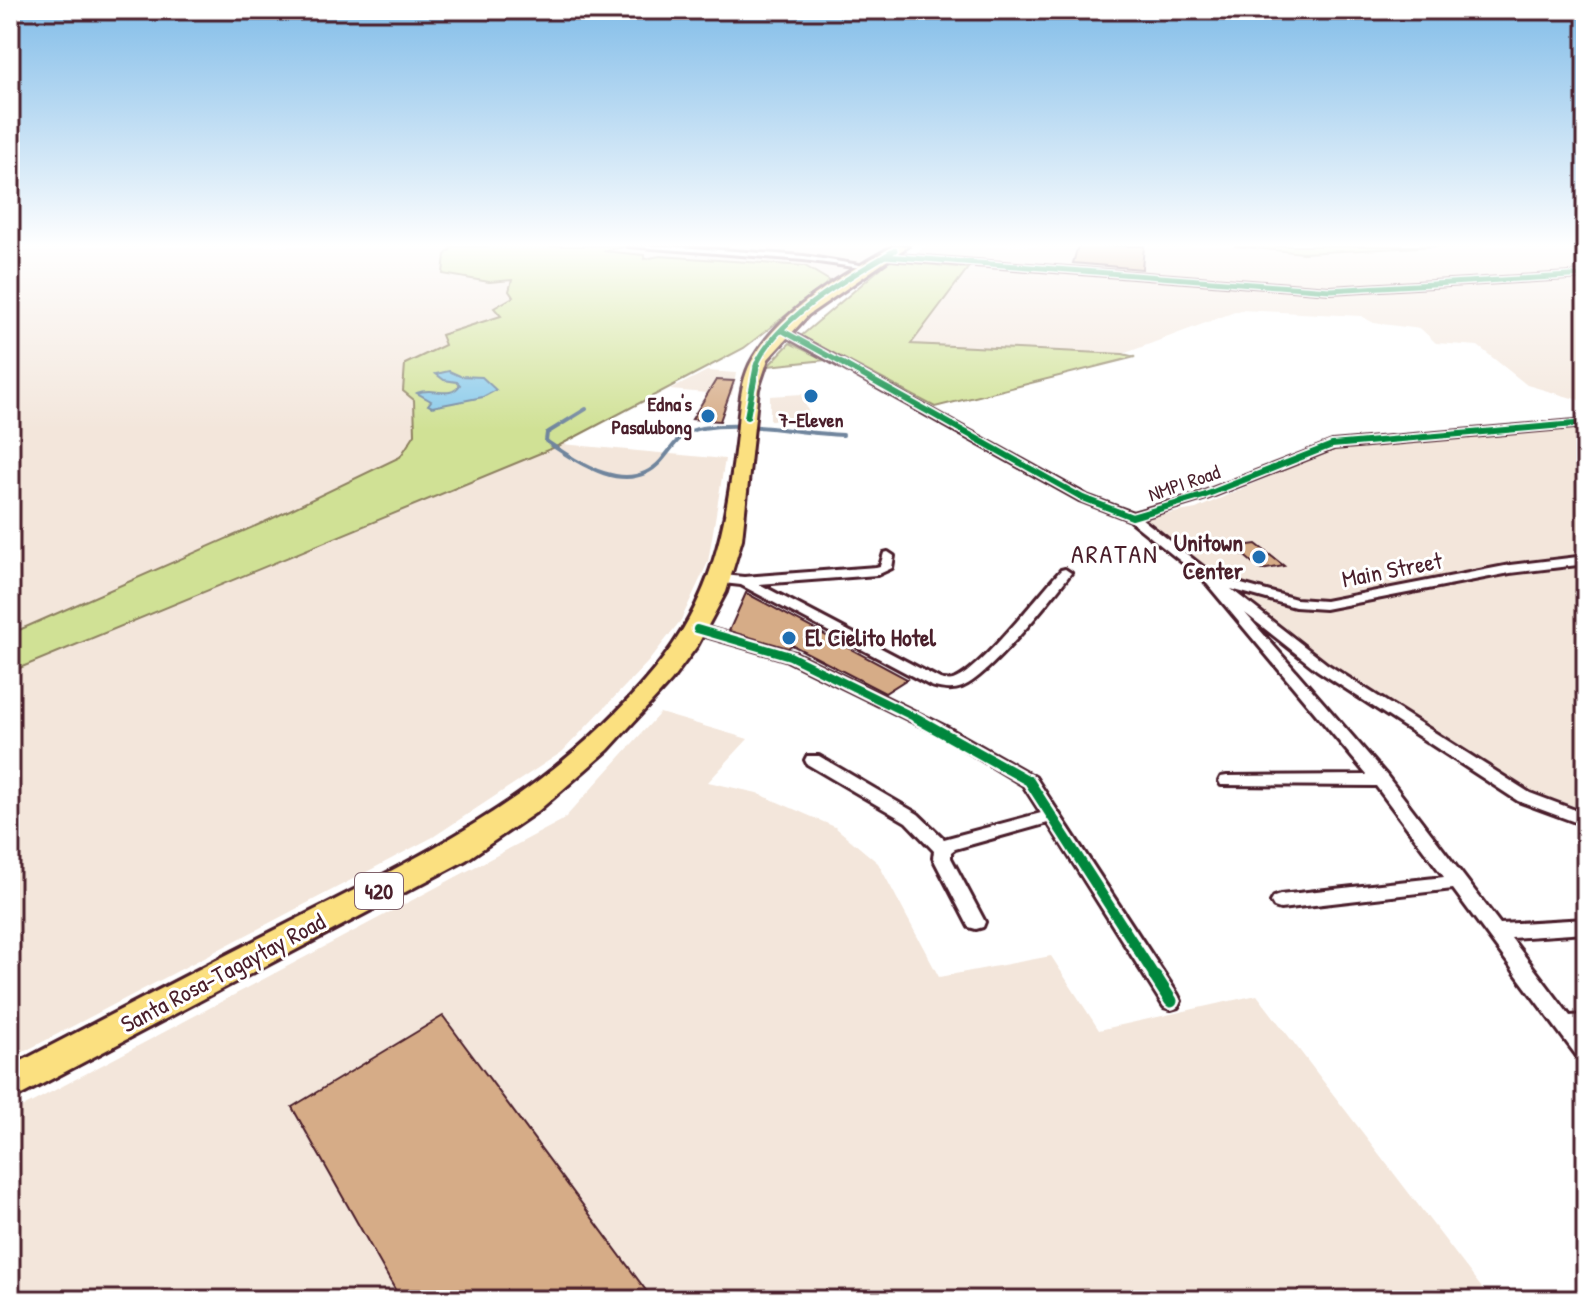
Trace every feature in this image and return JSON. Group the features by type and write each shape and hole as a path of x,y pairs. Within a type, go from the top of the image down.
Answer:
{"main road":[{"name":"Santa Rosa-Tagaytay Road","path":"10,1085 476,839 554,783 595,746 661,677 733,580 733,534 746,427 760,357 783,331 815,307"}],"street":[{"name":"NMPI Road","path":"783,331 1083,498 1132,517 1203,496 1332,445 1586,423"},
{"path":"1132,517 1322,667 1524,797 1586,820"},
{"path":"733,580 877,571 886,568 888,556"},
{"name":"Main Street","path":"1209,579 1295,603 1325,605 1510,569 1586,560"},
{"path":"733,580 936,683 948,685 960,683 1004,641 1065,573"},
{"path":"1209,579 1381,780 1495,932 1576,1024 1586,1053"},
{"path":"697,629 790,656 945,732 1029,781 1171,1001"},
{"path":"813,760 912,818 943,849"},
{"path":"1227,781 1381,780"},
{"path":"976,922 942,858 943,849 949,844 1053,816"},
{"path":"1280,902 1458,882"},
{"path":"1495,932 1586,926"}],"shaded area":[{"path":"10,307 796,307 744,348 562,444 725,459 708,562 681,620 648,662 562,752 433,837 10,1059"},
{"path":"938,307 1586,307 1586,402 1527,385 1478,346 1436,343 1421,329 1374,323 1361,316 1240,310 1123,354 910,344"},
{"path":"707,371 736,373 732,395 670,390"},
{"path":"802,394 811,419 770,420 770,396"},
{"path":"1586,428 1586,810 1526,790 1323,660 1144,518 1196,509 1323,453 1344,448"},
{"path":"660,713 748,739 708,782 757,793 835,827 878,863 939,977 1051,956 1099,1030 1257,995 1491,1300 10,1300 10,1114 563,820"}],"green space":[{"path":"796,307 744,348 560,445 10,672 10,634 269,520 400,457 415,434 414,400 403,391 405,364 445,345 441,335 501,316 494,308"},
{"path":"835,307 939,307 911,344 1135,357 935,407 801,336"},
{"path":"790,343 825,360 768,366"}],"water":[{"path":"449,371 460,376 482,377 496,390 483,397 432,407 428,405 431,401 417,393 451,392 460,385 436,374"}],"building":[{"path":"716,380 734,381 720,421 692,419"},
{"name":"Unitown Center","path":"1256,544 1284,566 1261,570 1234,547"},
{"name":"El Cielito Hotel","path":"746,593 907,679 885,693 792,645 788,648 729,631"},
{"path":"443,1016 653,1300 401,1300 292,1107"}],"waterway":[{"path":"586,409 547,433 546,441 587,466 618,476 648,472 683,436 702,428 755,427 843,435"}],"cycle path":[{"path":"747,417 751,386 760,357 784,328 809,307"},
{"path":"783,331 1083,498 1132,517 1203,496 1332,445 1586,423"},
{"path":"697,629 790,656 945,732 1029,781 1171,1001"}],"place":[{"name":"7-Eleven","path":"811,396"},
{"name":"Edna's Pasalubong","path":"708,416"},
{"name":"Unitown Center","path":"1259,557"},
{"name":"El Cielito Hotel","path":"789,638"}],"district":[{"name":"ARATAN","path":"1115,554"}]}
